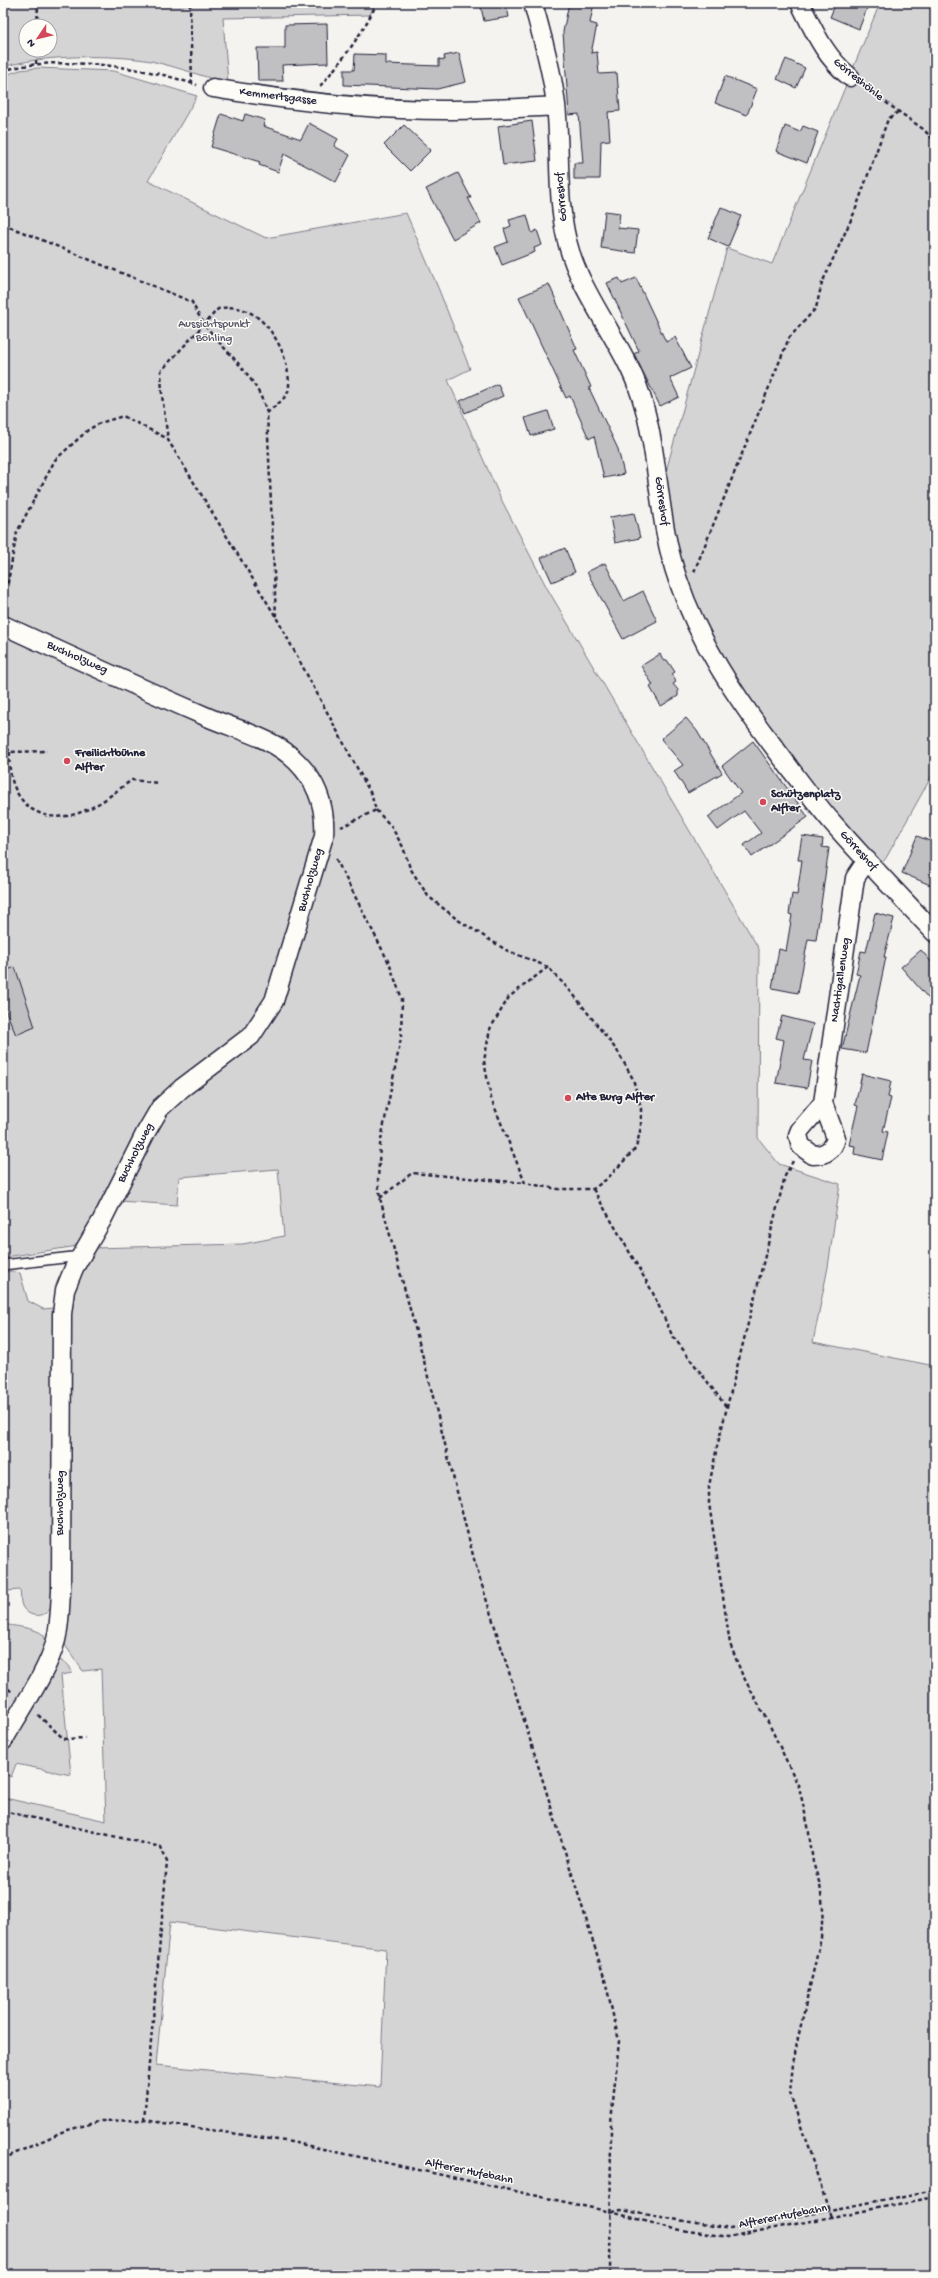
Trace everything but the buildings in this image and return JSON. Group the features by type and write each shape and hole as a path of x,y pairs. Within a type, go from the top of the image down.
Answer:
{"street":[{"name":"Görreshof","path":"533,3 550,68 556,106 566,239 584,286 622,352 640,393 651,438 667,541 691,614 718,666 736,695 808,792 866,860 935,933"},
{"name":"Görreshöhle","path":"800,3 822,48 832,61 850,77"},
{"name":"Kemmertsgasse","path":"213,88 304,102 446,110 556,106"},
{"name":"Buchholzweg","path":"3,625 280,749 296,761 316,787 323,812 324,836 279,989 271,1007 251,1036 182,1088 160,1108 81,1256 65,1290 62,1314 61,1591 59,1626 51,1654 3,1740"},
{"name":"Nachtigallenweg","path":"800,1146 813,1155 821,1155 834,1144 836,1138 824,1103 855,878 866,860"},
{"path":"800,1146 798,1135 800,1130 824,1103"}],"lane":[{"path":"3,1265 81,1256"}],"path":[{"path":"37,18 38,3"},
{"path":"190,3 192,83"},
{"path":"304,102 341,62 368,23 377,3"},
{"path":"36,58 36,64"},
{"path":"3,71 16,67 36,64 124,68 158,74 213,88"},
{"name":"Görreshöhle","path":"850,77 923,129 935,141"},
{"path":"684,596 789,338 816,308 822,283 855,211 888,119 898,112"},
{"path":"3,224 192,302 204,324 250,376 258,389 267,413 276,617"},
{"path":"267,413 287,394 289,379 284,356 274,335 252,314 232,306 218,309 161,371 162,395 168,440 276,617 371,794 376,810 391,826 403,847 410,868 428,896 458,920 506,950 548,967 573,994 618,1052 633,1079 641,1108 641,1128 636,1148 611,1174 593,1189 557,1189 525,1183 412,1172 380,1198"},
{"path":"3,589 8,582 17,532 55,460 88,430 100,423 123,416 168,440"},
{"path":"3,742 10,752 9,764 16,792 33,811 44,814 73,815 86,810 132,780 159,783"},
{"path":"10,752 47,751"},
{"path":"376,810 324,836 389,964 402,999 401,1038 380,1145 378,1180 380,1198 424,1361 475,1563 605,1980 620,2041 611,2122 610,2275"},
{"path":"525,1183 491,1098 484,1061 490,1029 509,998 548,967"},
{"path":"800,1146 785,1176 728,1409 717,1447 710,1486 709,1503 730,1644 742,1674 769,1724 799,1787 808,1826 813,1862 820,1885 823,1908 821,1938 796,2045 790,2093 827,2210 831,2218"},
{"path":"593,1189 652,1291 672,1335 728,1409"},
{"path":"3,1684 64,1739 85,1738"},
{"path":"3,1810 161,1848 168,1862 144,2120"},
{"name":"Alfterer Hufebahn","path":"3,2159 64,2131 101,2121 144,2120 291,2142 611,2212 675,2229 728,2237 935,2197"},
{"path":"611,2212 622,2210 730,2229 935,2190"}],"green space":[{"path":"3,3 375,3 370,15 223,18 228,84 151,61 117,57 58,58 58,18 18,18 18,58 56,58 19,63 3,67"},
{"path":"880,3 935,3 935,770 886,858 876,870 831,820 691,614 660,493 727,248 772,264"},
{"name":"Aussichtspunkt Böhling","path":"37,68 114,71 197,96 148,181 266,238 406,213 439,290 470,369 448,380 500,497 547,588 759,949 758,1138 779,1164 840,1184 828,1267 813,1342 935,1366 935,2275 3,2275 3,1788 6,1789 5,1798 106,1821 101,1669 83,1671 65,1645 70,1297 78,1246 12,1256 3,1259 3,76 20,70","holes":["278,1169 284,1236 243,1244 93,1248 119,1201 177,1205 179,1177","170,1922 386,1949 380,2087 156,2065"]},
{"path":"10,1271 20,1273 28,1301 43,1309 54,1308 54,1594 52,1605 48,1611 45,1614 36,1616 28,1613 22,1606 20,1590 6,1591 5,1554 3,1554 3,1273"},
{"path":"3,1624 37,1631 44,1636 45,1643 38,1668 3,1730"},
{"path":"56,1660 67,1664 72,1673 61,1675 71,1775 16,1764 11,1777 3,1773 3,1757"}],"place":[{"name":"Freilichtbühne Alfter","path":"67,761"},
{"name":"Schützenplatz Alfter","path":"763,802"},
{"name":"Alte Burg Alfter","path":"568,1098"}]}
